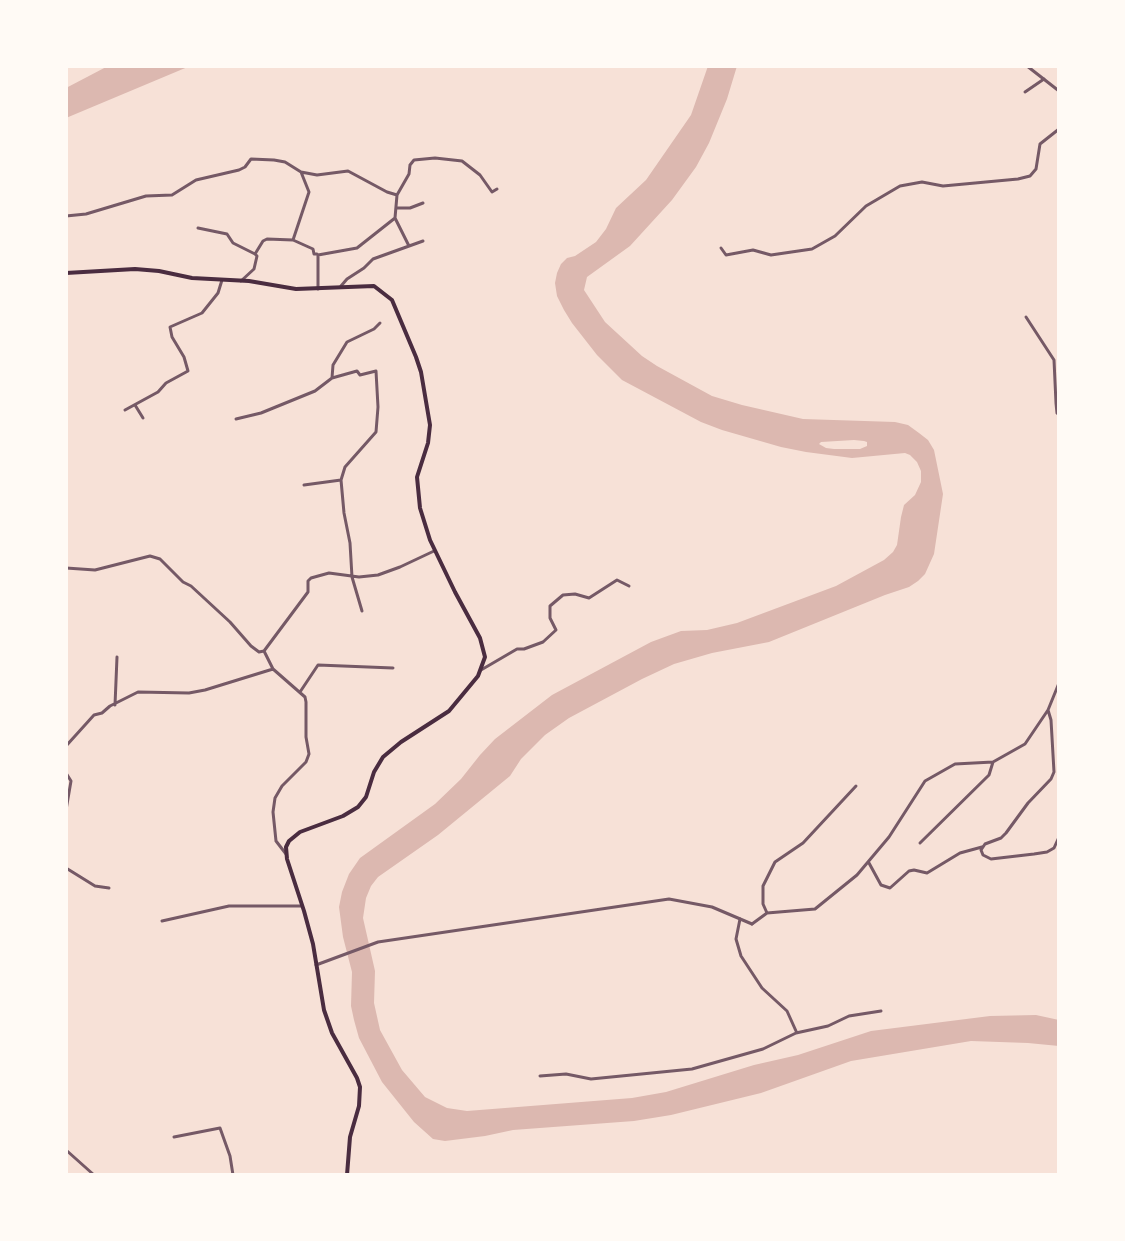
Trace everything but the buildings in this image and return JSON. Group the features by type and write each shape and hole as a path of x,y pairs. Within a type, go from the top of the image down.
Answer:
{"main road":[{"path":"66,273 135,269 296,289 374,286 392,300 421,372 430,425 428,443 417,477 420,508 434,551 484,646 485,657 481,670 449,711 383,757 374,772 366,797 358,807 300,832 289,841 286,854 302,906 324,1010 332,1033 360,1087 359,1106 350,1137 347,1175"}],"street":[{"path":"1027,66 1059,91"},
{"path":"1025,92 1044,79"},
{"path":"721,248 726,255 753,250 771,255 812,249 835,236 866,206 900,186 922,182 943,186 1030,176 1036,169 1040,144 1059,129"},
{"path":"66,216 86,214 146,196 172,195 196,180 239,170 251,159 285,162 301,172 317,175 348,171 397,195"},
{"path":"409,246 395,218 397,195 414,160 462,161 480,175 492,192 497,189"},
{"path":"293,240 309,192 301,172"},
{"path":"396,208 410,208 423,203"},
{"path":"241,281 254,269 255,254 267,239 293,240 313,249 314,254 318,255 357,248 395,218"},
{"path":"198,228 227,234 233,243 255,254"},
{"path":"341,286 373,259 423,241"},
{"path":"318,255 318,289"},
{"path":"125,410 188,371 170,327 202,313 218,293 222,280"},
{"path":"1026,317 1054,360 1059,415"},
{"path":"332,378 333,365 347,342 380,323"},
{"path":"236,419 301,398 332,378 357,371 360,375 376,371 376,432 345,467 341,480 352,577 362,611"},
{"path":"135,405 143,418"},
{"path":"304,485 341,480"},
{"path":"66,568 95,570 150,556 160,559 259,652 264,651 308,592 311,578 329,573 359,577 390,571 434,551"},
{"path":"481,670 517,649 543,642 556,630 550,618 550,606 563,595 589,598 617,580 629,586"},
{"path":"264,651 273,669 305,697 306,702 309,754 306,762 282,786 275,798 273,812 276,841 286,854"},
{"path":"115,705 117,657"},
{"path":"299,693 318,665 393,668"},
{"path":"66,746 94,715 138,692 189,693 273,669"},
{"path":"316,965 378,942 669,899 712,907 752,924 767,913 815,909 857,875 889,837 925,781 955,764 993,762 1025,744 1048,710 1059,683"},
{"path":"868,862 881,885 890,888 909,871 927,873 960,853 982,847 1006,833 1054,772 1048,710"},
{"path":"920,843 989,775 993,762"},
{"path":"66,773 71,781 66,810"},
{"path":"767,913 763,904 763,886 775,862 803,843 856,786"},
{"path":"982,847 983,855 991,859 1047,852 1057,847 1059,837"},
{"path":"66,868 95,886 109,888"},
{"path":"162,921 229,906 302,906"},
{"path":"740,919 736,939 741,956 762,988 787,1011 796,1033"},
{"path":"540,1076 566,1074 591,1079 692,1069 763,1049 796,1033 828,1026 854,1015 881,1011"},
{"path":"174,1137 220,1128 233,1175"},
{"path":"66,1150 94,1175"}],"shaded area":[{"path":"108,66 190,66 66,118 66,88"},
{"path":"708,66 737,66 727,99 696,167 672,200 630,246 587,277 584,290 605,322 642,356 712,396 803,419 895,422 908,425 919,433 934,450 943,494 934,554 925,574 909,587 769,642 674,664 569,718 545,735 521,759 510,776 438,835 378,877 366,898 363,918 375,971 374,1003 380,1030 402,1070 425,1097 447,1108 467,1111 632,1098 666,1092 871,1031 990,1016 1036,1015 1059,1020 1059,1046 971,1041 851,1061 761,1093 671,1115 634,1121 513,1130 445,1141 433,1139 414,1122 382,1082 359,1038 354,1020 351,1006 352,972 339,907 349,874 360,858 435,804 495,739 552,695 651,642 681,631 707,630 737,623 836,586 884,560 897,545 904,505 915,495 921,482 917,462 905,453 852,458 806,452 701,422 622,380 572,323 557,296 555,283 561,264 596,242 616,208 646,180 691,115","holes":["854,440 867,442 867,446 834,449 819,444"]}]}
